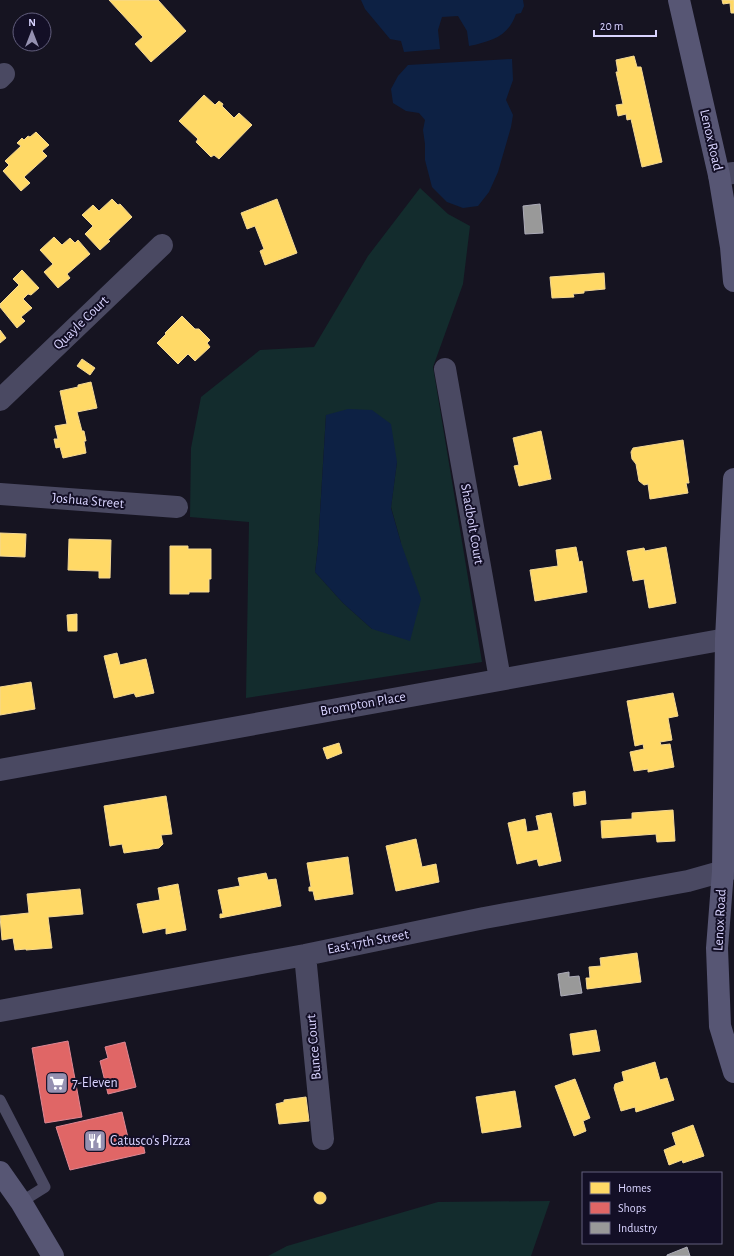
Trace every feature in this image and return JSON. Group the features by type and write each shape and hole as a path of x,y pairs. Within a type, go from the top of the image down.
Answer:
{"street":[{"name":"Lenox Road","path":"679,0 726,174 734,282"},
{"name":"Quayle Court","path":"0,400 162,245"},
{"name":"Shadbolt Court","path":"445,368 500,679"},
{"name":"Lenox Road","path":"734,479 726,638 728,870 717,948 720,1026 734,1072"},
{"name":"Joshua Street","path":"0,494 177,508"},
{"name":"Brompton Place","path":"0,770 726,638"},
{"name":"East 17th Street","path":"0,1011 305,955 476,920 688,881 728,870"},
{"name":"Bunce Court","path":"305,955 323,1139"},
{"path":"0,1172 21,1202 53,1256"}],"lane":[{"path":"0,1100 45,1187 21,1202"}],"green space":[{"path":"420,188 448,214 470,226 463,284 433,367 482,662 246,698 249,522 190,517 191,448 201,397 260,350 314,347 368,256","holes":["326,415 397,462 391,507 401,543 372,629 343,603 315,572"]},
{"path":"550,1201 531,1256 268,1256 287,1246 438,1202"}],"water":[{"path":"361,0 523,0 524,6 521,13 516,14 513,22 508,28 498,37 491,40 469,46 467,31 458,16 442,17 438,30 440,49 404,52 401,41 390,39 365,9"},
{"path":"512,59 513,80 506,100 513,115 511,127 498,172 489,192 478,206 463,208 447,202 432,187 425,160 423,130 425,120 419,113 406,111 393,103 391,89 398,76 408,65"},
{"path":"348,409 372,410 391,424 397,462 391,508 401,543 421,599 410,641 372,629 343,603 315,572 326,415"}],"building: Homes":[{"path":"109,0 158,0 186,31 151,62 135,44 143,37"},
{"path":"722,0 734,0 734,13 731,13 730,3 723,4"},
{"path":"634,56 637,67 641,67 662,162 642,167 631,119 627,120 626,114 618,116 616,105 623,104 616,72 618,72 616,60"},
{"path":"204,95 215,105 219,101 223,104 222,106 234,118 239,113 252,125 219,159 214,155 211,157 196,142 198,139 179,121"},
{"path":"36,132 49,145 42,151 47,156 24,177 30,183 21,191 3,171 9,165 5,161 21,146 17,143 22,138 24,140"},
{"path":"112,199 118,205 120,204 132,217 108,240 110,241 100,250 85,234 93,226 82,215 93,205 99,211"},
{"path":"277,199 297,253 265,265 260,251 264,249 255,226 247,229 241,213"},
{"path":"54,237 62,245 70,238 75,243 78,240 90,254 67,274 70,278 58,288 44,272 53,264 40,250"},
{"path":"22,270 39,288 31,295 28,294 23,299 32,308 21,317 25,321 17,328 0,307 0,304 19,285 13,279"},
{"path":"604,273 605,289 584,291 584,293 573,294 574,297 552,298 550,277"},
{"path":"182,316 195,329 199,329 210,340 207,343 210,347 195,361 188,354 178,364 157,343"},
{"path":"0,330 6,338 0,343"},
{"path":"82,359 95,368 90,375 77,366"},
{"path":"91,382 97,408 77,412 82,431 84,431 86,453 63,458 60,447 56,448 54,439 58,439 55,426 67,424 60,391"},
{"path":"541,431 551,479 519,486 514,466 519,465 513,438"},
{"path":"683,440 689,483 686,483 688,493 650,499 648,484 644,485 639,481 636,464 632,459 631,452 633,448"},
{"path":"0,533 26,534 25,557 0,556"},
{"path":"69,539 111,540 110,578 99,578 99,571 68,570"},
{"path":"170,546 188,546 188,549 211,549 211,579 209,579 209,592 170,594"},
{"path":"576,547 579,562 582,561 587,592 535,601 530,570 558,566 556,550"},
{"path":"666,547 676,603 649,608 644,579 633,581 627,551 644,548 645,551"},
{"path":"77,614 77,631 68,631 67,615"},
{"path":"117,653 120,665 146,659 154,693 136,697 134,693 114,698 104,656"},
{"path":"31,682 35,709 0,715 0,687"},
{"path":"673,693 678,716 668,718 672,740 660,742 661,745 670,744 674,767 648,772 648,769 634,771 630,752 644,749 643,744 635,746 627,701"},
{"path":"339,743 342,753 327,759 323,748"},
{"path":"585,791 586,804 574,806 573,793"},
{"path":"166,796 172,834 161,835 163,844 159,848 124,853 122,844 110,846 104,806"},
{"path":"673,810 675,841 657,842 656,834 602,838 601,821 632,819 632,813"},
{"path":"551,813 561,861 539,866 537,859 517,864 508,823 525,819 527,832 539,830 536,816"},
{"path":"416,839 422,867 436,864 439,882 396,891 386,846"},
{"path":"348,857 353,894 315,900 313,891 309,891 309,887 311,887 307,863"},
{"path":"266,873 268,880 276,879 281,906 220,918 220,914 223,914 218,890 240,886 238,878"},
{"path":"178,884 186,930 166,934 166,928 143,933 137,904 160,900 158,888"},
{"path":"80,889 83,914 48,917 52,948 15,950 13,938 2,940 0,916 29,913 27,894"},
{"path":"637,953 641,982 587,989 586,978 590,978 589,967 601,966 600,958"},
{"path":"596,1030 600,1051 573,1055 570,1034"},
{"path":"655,1062 660,1080 667,1078 674,1100 636,1112 635,1107 621,1111 614,1088 615,1084 624,1081 622,1072"},
{"path":"575,1079 590,1118 583,1121 586,1131 574,1136 555,1086"},
{"path":"515,1091 521,1127 482,1133 476,1097"},
{"path":"306,1097 309,1121 279,1124 276,1104 284,1102 284,1100"},
{"path":"693,1125 704,1156 683,1163 682,1160 669,1165 664,1150 676,1145 672,1133"},
{"path":"322,1192 325,1193 325,1203 318,1204 315,1203 314,1196 315,1193"}],"building: Shops":[{"name":"7-Eleven","path":"68,1041 82,1117 45,1123 32,1048"},
{"path":"125,1042 136,1087 108,1094 100,1061 108,1058 105,1047"},
{"name":"Catusco's Pizza","path":"122,1112 129,1142 142,1139 145,1153 70,1170 56,1127"}],"building: Industry":[{"path":"540,204 543,233 525,234 523,206"},
{"path":"569,972 569,977 579,976 582,993 561,996 558,974"},
{"path":"687,1247 690,1256 667,1256 667,1255"}],"place":[{"name":"7-Eleven","path":"57,1083"},
{"name":"Catusco's Pizza","path":"95,1141"}]}
